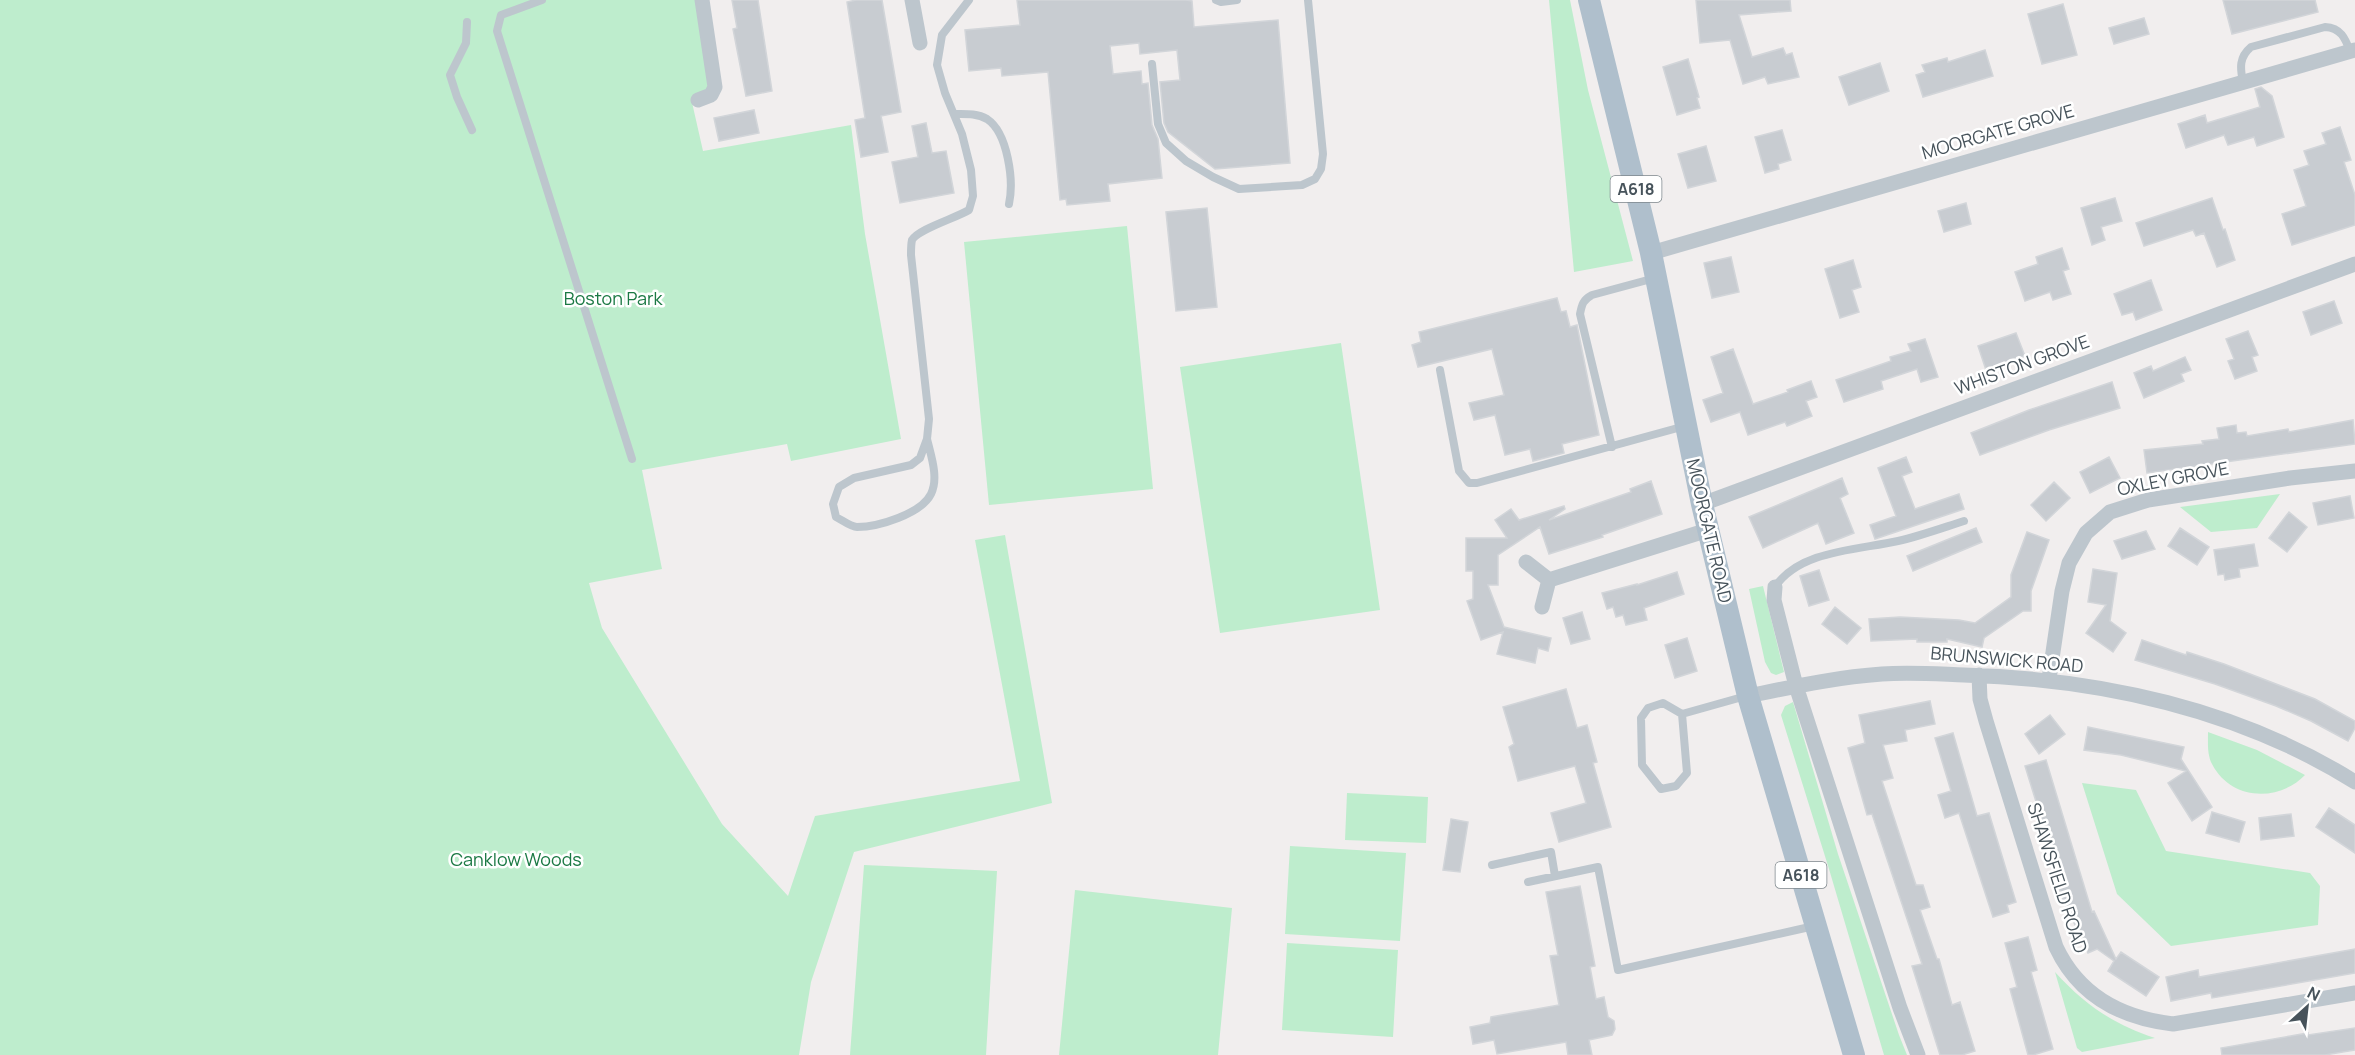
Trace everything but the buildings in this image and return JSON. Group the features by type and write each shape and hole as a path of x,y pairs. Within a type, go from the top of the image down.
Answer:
{"main road":[{"name":"MOORGATE ROAD","path":"1589,0 1652,253 1702,504 1748,696 1854,1055"}],"street":[{"path":"698,100 711,95 715,87 702,0"},
{"path":"912,0 920,43"},
{"name":"MOORGATE GROVE","path":"1652,253 2352,51"},
{"name":"WHISTON GROVE","path":"1702,504 2355,264"},
{"name":"OXLEY GROVE","path":"2049,679 2062,591 2069,563 2086,533 2110,512 2148,500 2290,478 2355,471"},
{"path":"1549,580 1708,530"},
{"path":"1526,562 1549,580"},
{"path":"1542,606 1549,580"},
{"path":"1775,587 1774,600 1796,686 1893,987 1918,1055"},
{"name":"BRUNSWICK ROAD","path":"1748,696 1796,686 1882,674 1979,675 2049,679 2163,702 2238,725 2315,759 2355,783"},
{"name":"SHAWSFIELD ROAD","path":"1979,675 1980,699 1986,721 2056,947 2066,967 2082,986 2127,1014 2150,1021 2173,1024 2355,993"}],"lane":[{"path":"542,0 501,15 497,31 632,459"},
{"path":"927,439 934,470 932,492 922,507 900,518 855,527 836,517 833,504 839,487 854,478 911,465 920,458 927,439 929,419 911,255 912,241 917,234 957,218 969,210 973,196 971,170 962,134 937,65 942,35 969,0"},
{"path":"1216,0 1221,2 1237,0"},
{"path":"1152,64 1158,124 1166,143 1186,161 1239,189 1302,186 1315,179 1321,169 1323,154 1308,0"},
{"path":"467,22 466,43 450,75 472,130"},
{"path":"2243,82 2241,60 2244,53 2251,47 2332,27 2344,36 2352,51"},
{"path":"954,114 974,114 986,118 993,124 1002,140 1010,167 1012,190 1010,204"},
{"path":"1612,447 1580,314 1582,304 1592,295 1657,278"},
{"path":"1440,370 1459,471 1469,483 1477,483 1612,447 1686,425"},
{"path":"1775,587 1790,570 1818,558 1899,541 1964,521"},
{"path":"1683,714 1687,773 1676,786 1661,789 1642,765 1641,718 1648,708 1663,703 1683,714 1748,696"},
{"path":"1492,866 1551,852 1555,876"},
{"path":"1528,882 1598,867 1618,970 1816,926"}],"green space":[{"path":"0,0 698,0 711,81 706,92 691,98 703,151 851,125 865,234 901,439 791,461 787,444 642,470 662,569 589,583 602,628 722,824 788,896 815,816 1020,781 975,540 1005,535 1052,803 854,852 811,982 799,1055 0,1055"},
{"path":"1549,0 1570,0 1588,90 1633,261 1574,272"},
{"path":"1127,226 1153,489 989,505 964,242"},
{"path":"1341,343 1380,610 1220,633 1180,367"},
{"path":"2280,494 2257,528 2211,532 2180,507"},
{"path":"1763,586 1784,672 1776,675 1771,673 1765,662 1749,589"},
{"path":"1793,702 1838,854 1907,1055 1884,1055 1781,715 1785,706"},
{"path":"2208,732 2257,750 2305,775 2282,790 2256,794 2243,791 2220,776 2212,764"},
{"path":"2082,783 2136,790 2166,851 2310,873 2320,886 2318,925 2171,946 2117,894"},
{"path":"1347,793 1428,797 1426,843 1345,840"},
{"path":"1290,846 1406,853 1400,941 1285,934"},
{"path":"864,865 997,871 986,1055 850,1055"},
{"path":"1075,890 1232,908 1218,1055 1059,1055"},
{"path":"1287,943 1398,950 1393,1037 1282,1030"},
{"path":"2055,972 2077,994 2100,1012 2155,1038 2082,1052 2077,1048"}],"park label":[{"name":"Boston Park","path":"613,299"},
{"name":"Canklow Woods","path":"516,860"}]}
